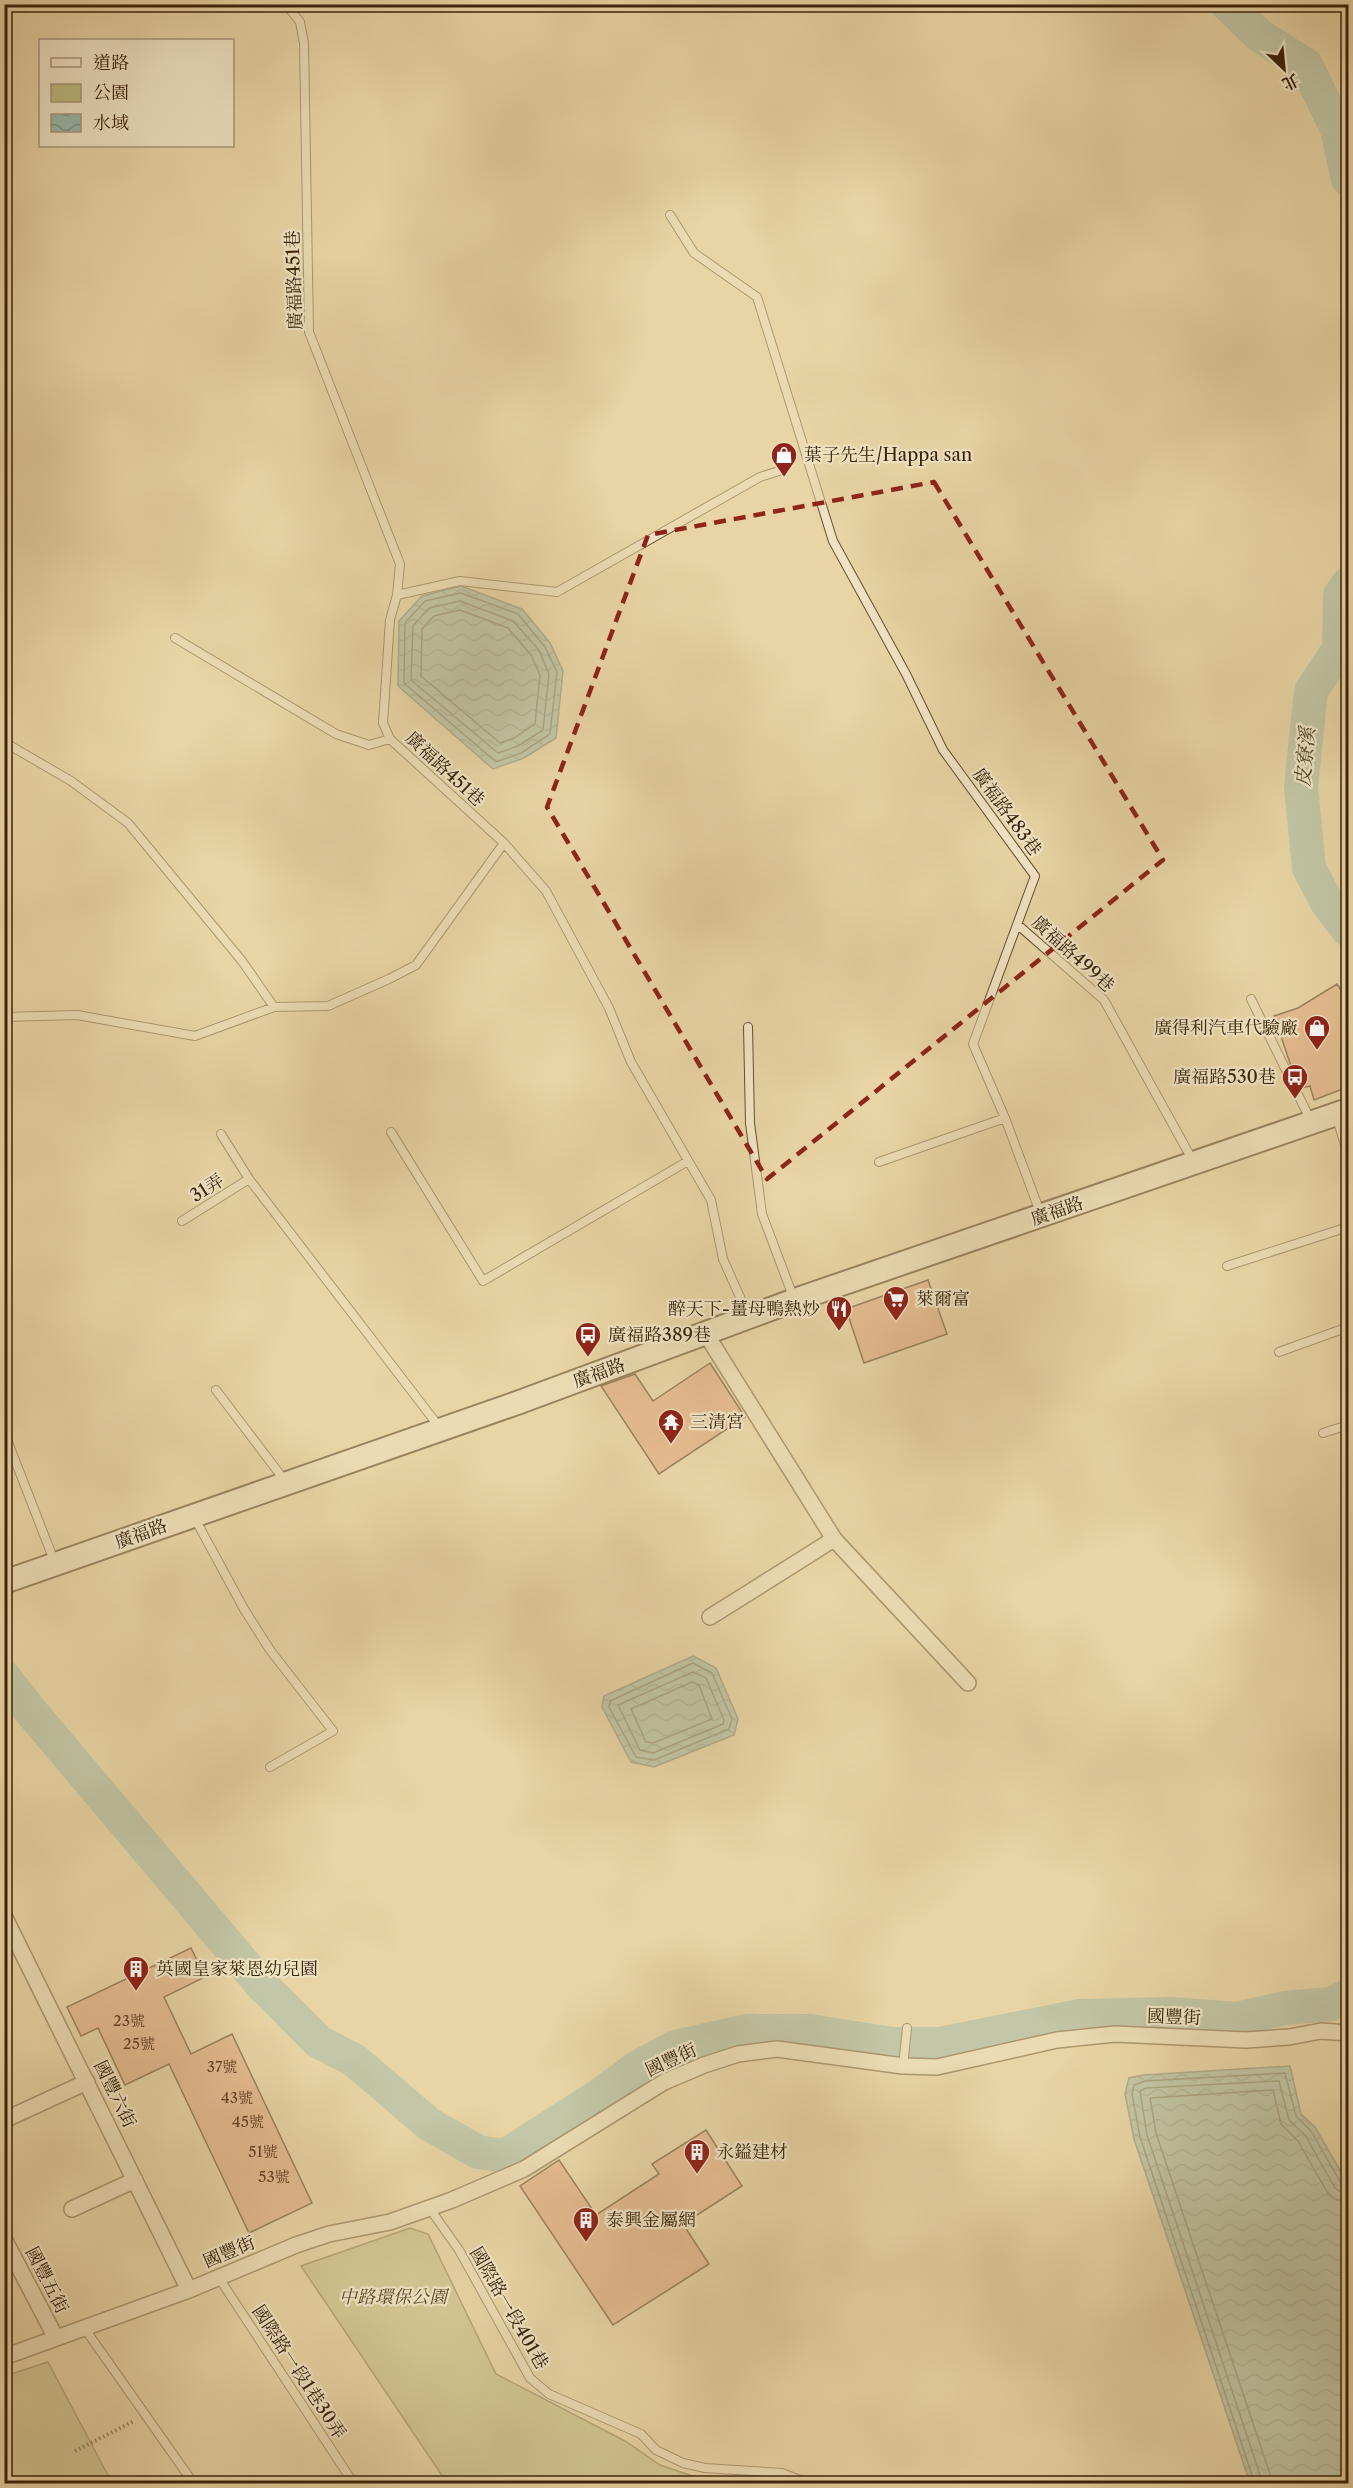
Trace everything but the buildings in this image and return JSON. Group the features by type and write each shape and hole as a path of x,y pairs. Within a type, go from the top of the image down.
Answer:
{"street":[{"name":"廣福路","path":"12,1579 441,1429 795,1300 1342,1112"},
{"path":"706,1334 834,1539 968,1683"},
{"path":"710,1617 834,1539"},
{"name":"國豐六街","path":"4,1916 189,2290"},
{"name":"國豐街","path":"4,2357 189,2290 329,2234 390,2222 430,2209 524,2169 663,2082 704,2064 738,2054 777,2049 903,2066 937,2067 1057,2040 1115,2034 1246,2040 1289,2037 1321,2031 1348,2033"},
{"path":"4,2120 87,2082"},
{"path":"72,2209 135,2180"},
{"name":"國豐五街","path":"4,2239 56,2338"}],"lane":[{"name":"廣福路451巷","path":"286,4 300,22 304,43 309,332 400,564 397,595 390,620 383,723 390,739 504,843 546,891 609,1008 631,1062 711,1200 723,1259 750,1318"},
{"name":"廣福路483巷","path":"670,215 694,253 757,297 833,541 906,674 943,750 1035,876 974,1044 1042,1216"},
{"path":"397,595 460,581 557,592 760,477 782,470"},
{"path":"175,638 336,734 369,746 390,739"},
{"path":"4,742 71,781 128,823 242,961 273,1007"},
{"path":"4,1017 77,1015 195,1036 273,1007 328,1006 416,965 504,843"},
{"name":"廣福路499巷","path":"1018,924 1104,1000 1194,1164"},
{"path":"1251,999 1312,1123"},
{"path":"748,1027 750,1123 762,1214 795,1300"},
{"path":"1342,1112 1348,1154"},
{"path":"879,1161 1005,1118"},
{"path":"391,1132 483,1281 688,1161"},
{"path":"221,1134 249,1179 441,1429"},
{"name":"31弄","path":"182,1221 249,1179"},
{"path":"1227,1266 1348,1227"},
{"path":"1279,1352 1348,1327"},
{"path":"216,1390 286,1482"},
{"path":"1323,1433 1348,1425"},
{"path":"4,1432 56,1564"},
{"path":"193,1515 244,1609 270,1650 333,1731 270,1767"},
{"path":"903,2066 907,2028"},
{"name":"國際路一段401巷","path":"430,2209 459,2250 530,2378 549,2394 641,2434 656,2450 683,2463 705,2468 782,2473 810,2484"},
{"name":"國際路一段1巷30弄","path":"219,2278 354,2484"},
{"path":"85,2329 194,2484"}],"path":[{"path":"75,2451 146,2415"}],"highlighted area":[{"path":"934,482 1163,860 767,1179 547,807 648,535"}],"green space":[{"name":"中路環保公園","path":"410,2228 428,2234 496,2374 625,2441 660,2465 713,2483 447,2483 301,2266"},
{"path":"48,2362 112,2483 5,2483 5,2376"}],"water":[{"path":"461,586 522,609 550,643 563,671 556,738 524,758 493,769 398,686 399,621 422,596"},
{"path":"693,1656 716,1668 738,1719 734,1735 654,1767 631,1762 602,1707 604,1696"},
{"path":"1290,2066 1301,2114 1315,2127 1348,2184 1348,2483 1250,2483 1134,2139 1125,2094 1129,2078 1144,2075"}],"waterway":[{"name":"皮寮溪","path":"1227,4 1260,36 1306,65 1337,129 1348,179"},
{"name":"皮寮溪","path":"1348,584 1340,595 1339,649 1311,691 1301,787 1309,868 1328,904 1348,930"},
{"path":"4,1677 261,1984 319,2042 354,2060 429,2124 478,2152 505,2156 600,2095 638,2067 675,2047 746,2031 810,2031 892,2044 940,2044 1080,2016 1171,2014 1236,2019 1285,2008 1331,2004 1348,1996"}],"place":[{"name":"葉子先生/Happa san","path":"784,478"},
{"name":"廣得利汽車代驗廠","path":"1317,1051"},
{"name":"廣福路530巷","path":"1295,1100"},
{"name":"萊爾富","path":"896,1322"},
{"name":"醉天下-薑母鴨熱炒","path":"839,1332"},
{"name":"廣福路389巷","path":"588,1358"},
{"name":"三清宮","path":"671,1445"},
{"name":"英國皇家萊恩幼兒園","path":"136,1992"},
{"name":"永鎰建材","path":"697,2175"},
{"name":"泰興金屬網","path":"586,2243"}]}
